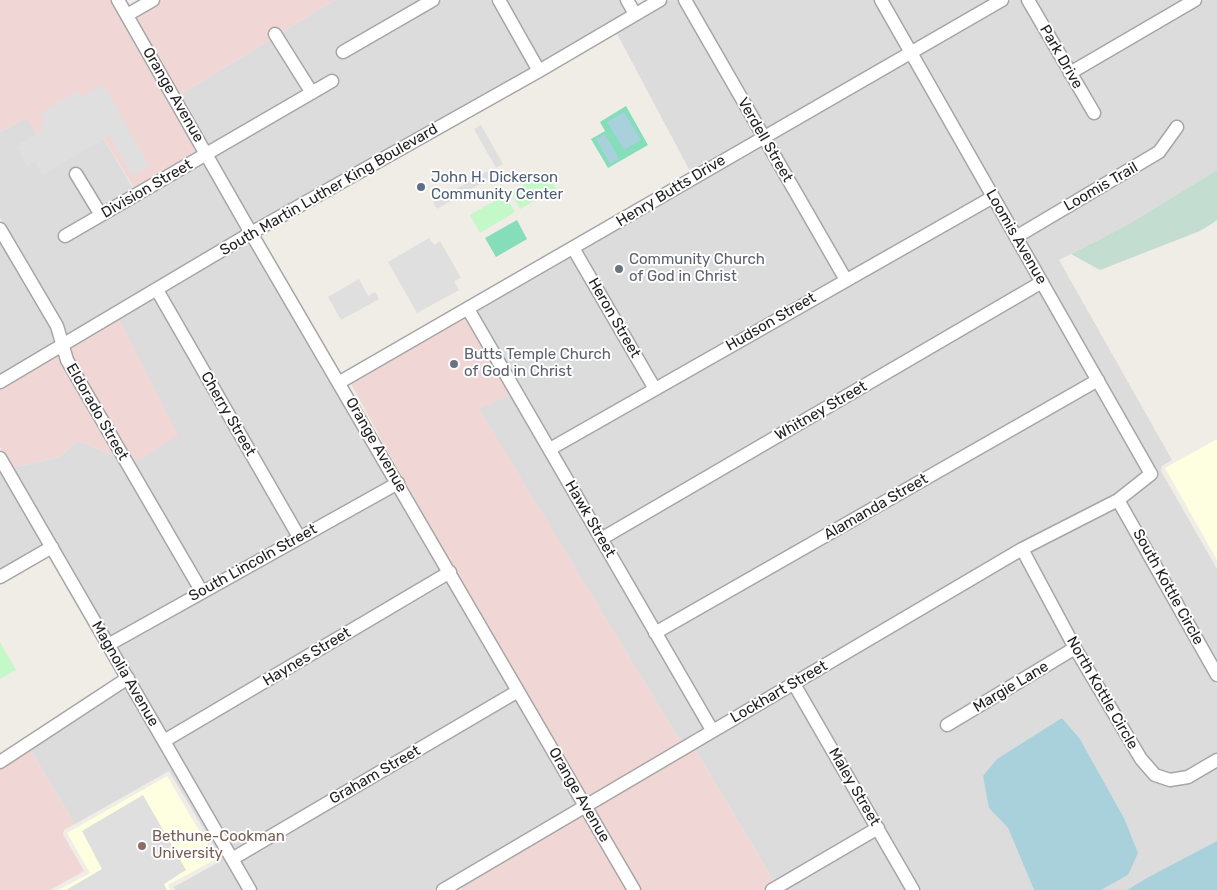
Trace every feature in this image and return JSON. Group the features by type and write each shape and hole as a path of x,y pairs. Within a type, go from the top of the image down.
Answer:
{"street":[{"name":"Orange Avenue","path":"118,0 208,154 251,233 340,382 634,890"},
{"path":"127,15 153,0"},
{"path":"343,52 433,0"},
{"path":"499,0 539,71"},
{"path":"627,0 635,14"},
{"name":"South Martin Luther King Boulevard","path":"0,382 251,233 539,71 660,0"},
{"name":"Verdell Street","path":"685,0 762,137 846,280"},
{"name":"Loomis Avenue","path":"881,0 1150,474"},
{"name":"Henry Butts Drive","path":"340,382 1002,0"},
{"name":"Park Drive","path":"1028,0 1094,113"},
{"path":"1070,73 1195,0"},
{"path":"275,34 312,93"},
{"name":"Division Street","path":"65,236 332,81"},
{"name":"Loomis Trail","path":"1016,236 1160,152 1177,127"},
{"path":"76,174 101,215"},
{"name":"Hudson Street","path":"550,449 993,196"},
{"name":"Eldorado Street","path":"0,229 57,326 67,360 202,592"},
{"name":"Heron Street","path":"574,248 655,389"},
{"name":"Whitney Street","path":"601,539 1042,282"},
{"name":"Cherry Street","path":"157,290 299,537"},
{"name":"Hawk Street","path":"468,308 712,730"},
{"name":"Alamanda Street","path":"655,633 1098,380"},
{"name":"Magnolia Avenue","path":"0,458 250,890"},
{"name":"Lockhart Street","path":"443,890 1022,549 1118,500 1150,474"},
{"name":"South Lincoln Street","path":"108,645 398,483"},
{"name":"South Kottle Circle","path":"1118,500 1217,675"},
{"path":"0,577 52,547"},
{"name":"North Kottle Circle","path":"1022,549 1075,648 1141,759 1155,774 1170,780 1188,777 1216,761"},
{"name":"Haynes Street","path":"164,741 450,572"},
{"name":"Margie Lane","path":"947,725 1075,648"},
{"path":"0,762 128,678"},
{"name":"Maley Street","path":"794,684 913,890"},
{"name":"Graham Street","path":"232,859 518,691"},
{"path":"772,890 878,828"}],"shaded area":[{"path":"0,0 112,0 201,153 135,190 96,126 47,152 26,118 0,132"},
{"path":"163,0 335,0 280,33 277,28 267,32 271,39 181,94 210,147 134,16"},
{"path":"335,0 423,0 336,51 341,59 443,0 492,0 531,67 254,226 215,156 339,82 333,74 314,86 280,33"},
{"path":"505,0 621,0 628,13 540,62"},
{"path":"670,0 679,0 755,135 691,173 616,32"},
{"path":"691,0 874,0 903,50 765,130"},
{"path":"887,0 992,0 913,45"},
{"path":"1012,0 1022,0 1092,120 1101,115 1078,75 1205,0 1217,0 1217,170 1127,225 1059,260 1172,460 1162,466 1161,471 1217,569 1217,664 1125,501 1158,474 1023,238 1164,155 1185,125 1176,121 1156,149 1018,229 918,54"},
{"path":"1034,0 1185,0 1072,66"},
{"path":"271,39 305,92 210,147 181,94"},
{"path":"908,59 986,195 848,273 769,138"},
{"path":"103,84 149,166 132,176 110,136 42,175 35,162 27,166 16,146 40,132 44,119 40,113 78,91 81,97"},
{"path":"26,118 96,126 134,190 103,208 78,167 68,172 94,213 57,234 63,242 205,161 244,231 66,338 62,324 0,218 0,132"},
{"path":"481,125 503,164 496,168 474,129"},
{"path":"760,144 838,278 657,382 581,250"},
{"path":"1217,170 1217,220 1200,231 1100,270 1071,254 1127,225"},
{"path":"488,171 492,177 437,209 433,202"},
{"path":"991,203 1034,280 604,532 557,450"},
{"path":"429,238 434,245 440,241 461,278 454,281 459,290 417,313 388,262"},
{"path":"0,240 51,328 56,344 0,376"},
{"path":"249,240 391,481 301,530 165,292"},
{"path":"571,255 648,387 552,442 476,312"},
{"path":"359,279 368,296 375,292 379,299 341,320 328,297"},
{"path":"1040,289 1090,379 657,626 608,541"},
{"path":"155,297 292,536 204,585 131,459 119,318"},
{"path":"466,316 512,394 479,409 677,736 684,741 588,799 420,510 351,384"},
{"path":"119,318 178,435 140,460 131,459 72,358 69,348"},
{"path":"59,354 117,457 78,441 59,457 12,468 0,447 0,388"},
{"path":"1095,387 1144,473 1115,496 714,723 662,635"},
{"path":"512,394 705,729 684,741 677,736 478,408"},
{"path":"1217,439 1217,560 1165,468"},
{"path":"78,441 117,457 195,590 111,638 12,468 59,457"},
{"path":"0,470 45,546 0,571"},
{"path":"396,489 444,573 166,734 116,646"},
{"path":"1116,506 1217,686 1217,754 1186,773 1171,775 1158,771 1145,757 1083,650 1029,551"},
{"path":"1020,556 1068,647 939,724 945,732 1073,655 1151,778 1217,767 1217,841 1127,890 1101,890 1128,875 1124,818 1080,739 1062,718 989,808 1008,828 1034,890 919,890 801,686"},
{"path":"449,582 511,689 234,851 171,743"},
{"path":"125,685 244,890 175,890 174,887 219,862 221,858 169,771 75,824 30,749"},
{"path":"792,691 870,827 775,883 693,748"},
{"path":"516,698 578,805 433,890 256,890 239,860"},
{"path":"693,748 775,883 762,890 640,890 593,808"},
{"path":"30,749 75,824 64,830 63,834 84,871 50,890 0,890 0,768"},
{"name":"Bethune-Cookman University","path":"167,776 216,859 168,885 170,890 58,890 90,873 67,833"},
{"name":"Bethune-Cookman University","path":"143,795 186,870 164,884 167,890 66,890 102,869 82,831"},
{"path":"583,813 628,890 462,890 460,886"},
{"path":"875,835 907,890 782,890"}],"green space":[{"path":"626,106 648,145 608,168 591,139 605,131 600,122"},
{"path":"546,171 556,189 520,209 511,192"},
{"path":"505,195 515,212 480,233 470,215"},
{"path":"517,220 527,239 496,257 485,238"},
{"path":"0,642 16,670 0,679"}],"water":[{"path":"624,112 641,140 624,150 607,122"},
{"path":"605,134 619,159 610,164 596,139"},
{"path":"1062,718 1080,739 1124,818 1138,853 1128,875 1101,890 1034,890 1008,828 989,808 983,776 997,759"},
{"path":"1217,841 1217,890 1127,890 1147,878"}],"place":[{"name":"John H. Dickerson Community Center","path":"421,187"},
{"name":"Community Church of God in Christ","path":"619,269"},
{"name":"Butts Temple Church of God in Christ","path":"454,364"},
{"name":"Bethune-Cookman University","path":"142,846"}]}
